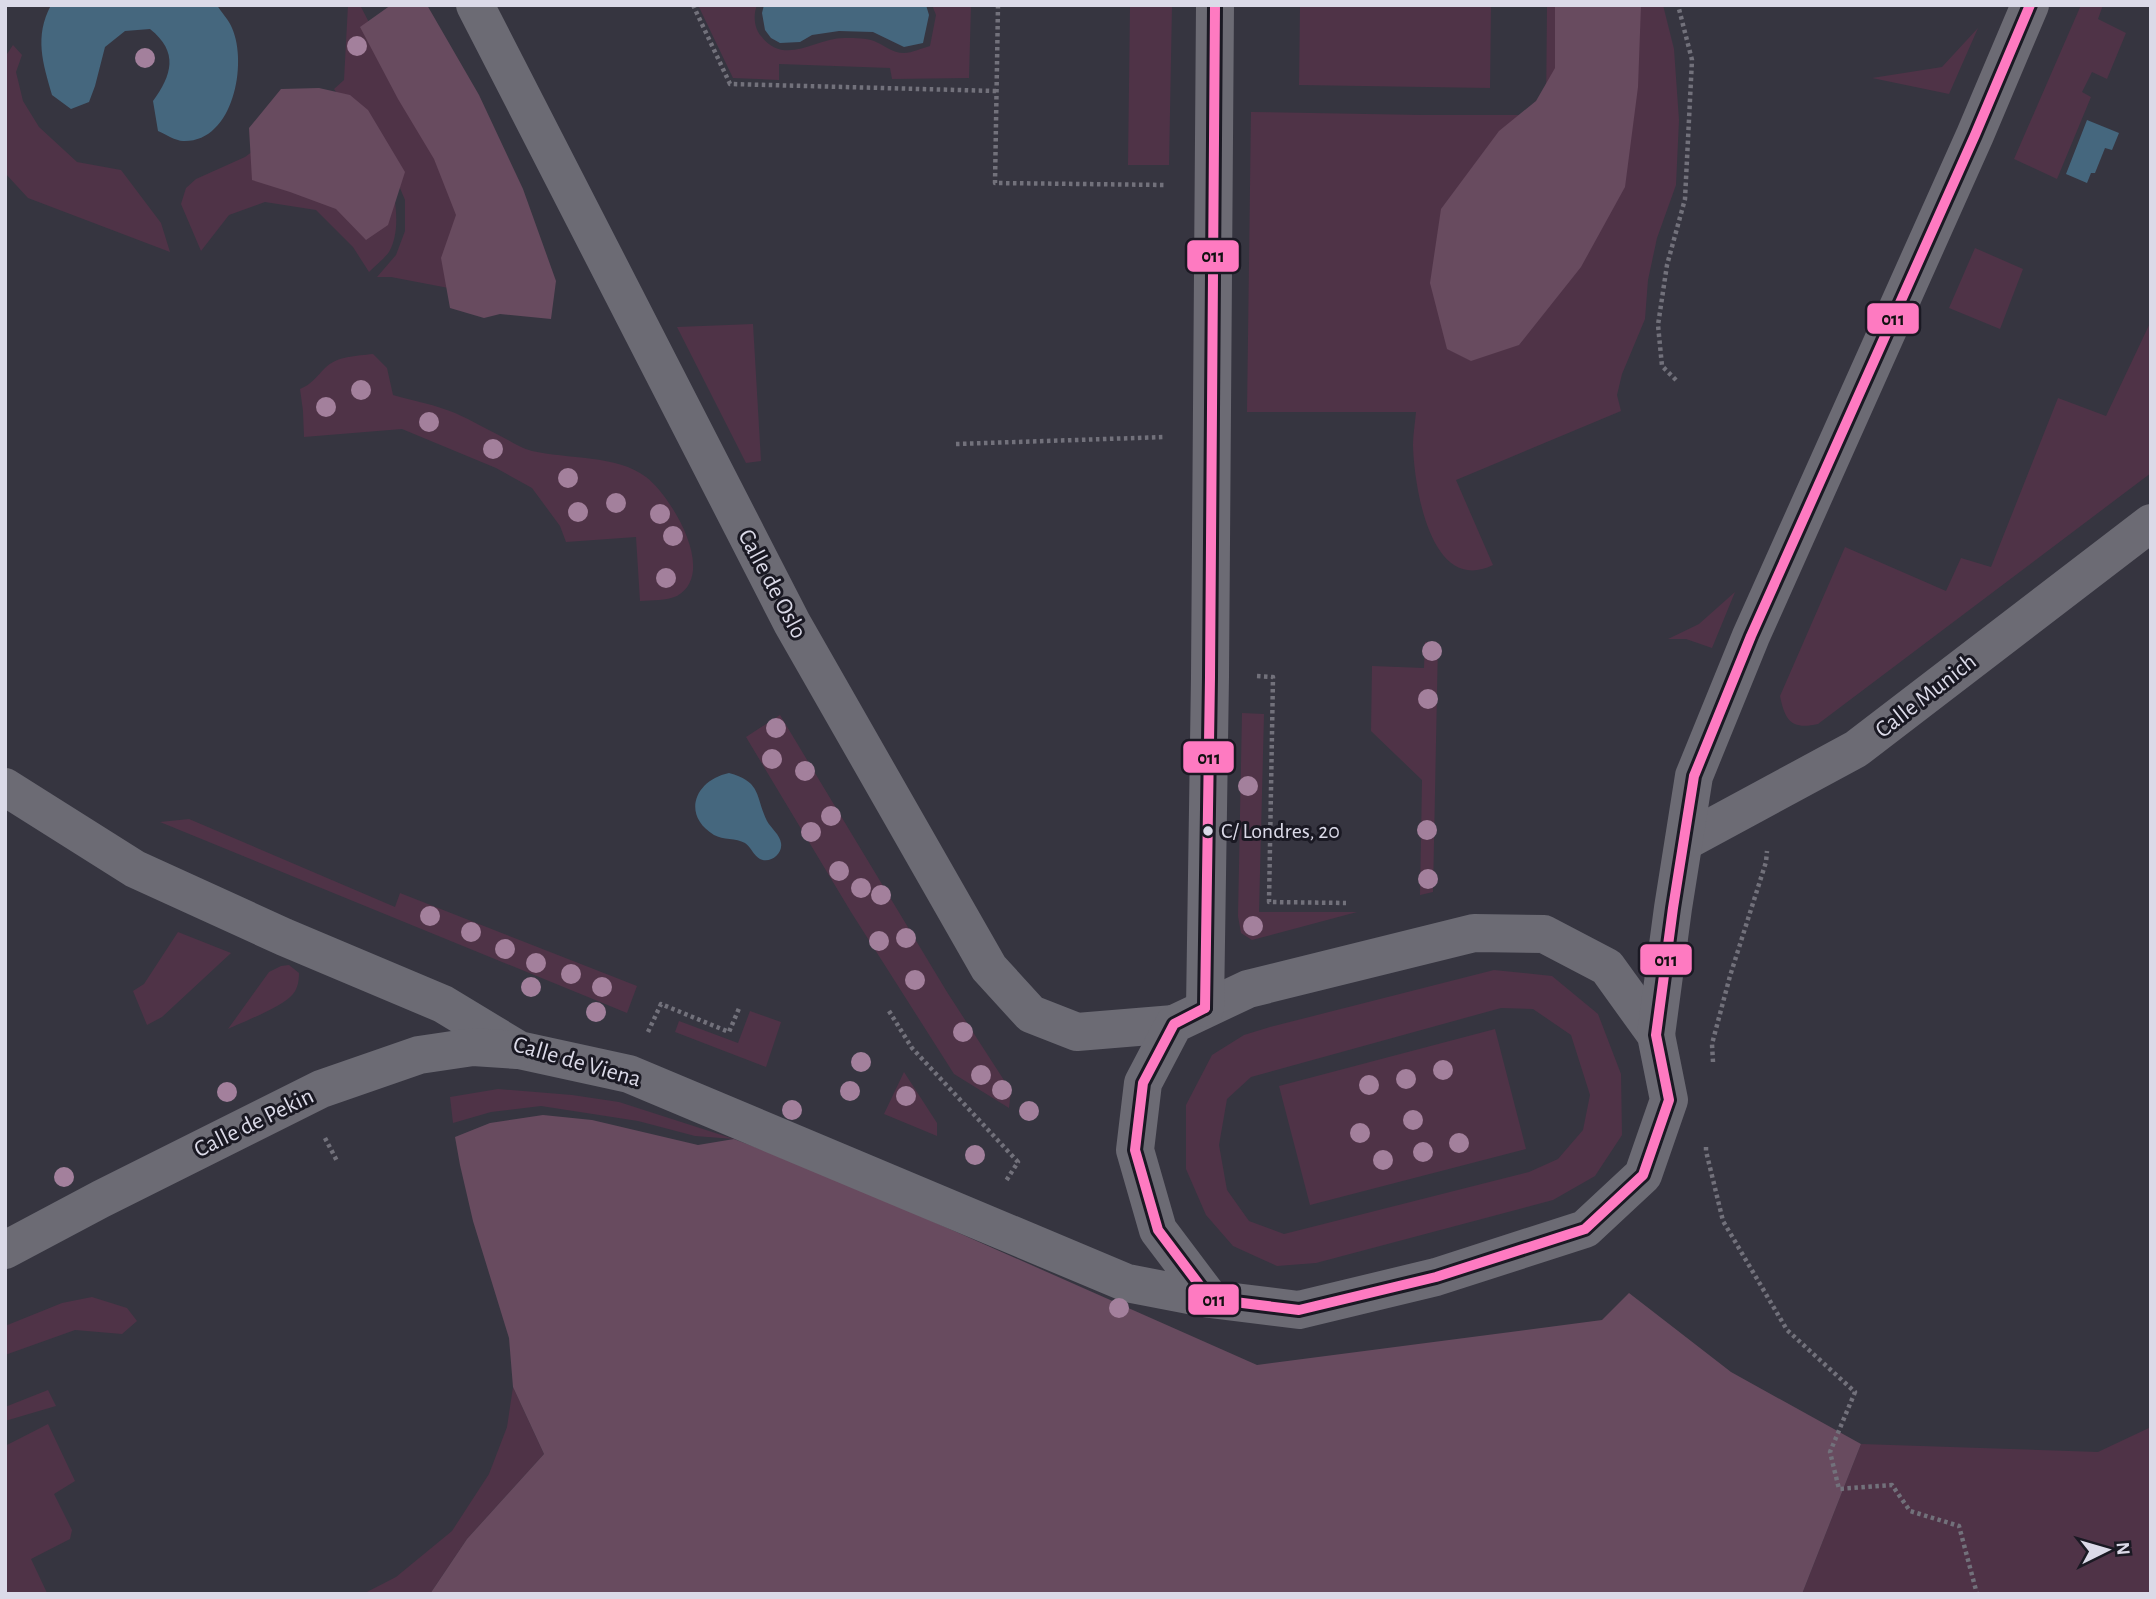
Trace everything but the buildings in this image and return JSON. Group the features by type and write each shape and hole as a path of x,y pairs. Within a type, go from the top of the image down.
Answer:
{"street":[{"name":"Calle de Oslo","path":"475,5 792,623 989,968 1031,1014 1077,1032 1190,1016 1248,989 1474,933 1544,934 1607,967 1656,1035"},
{"path":"1210,1299 1158,1230 1135,1150 1143,1083 1190,1016 1210,677 1215,5"},
{"path":"1656,1035 1694,776 1751,636 1975,135 2030,5"},
{"name":"Calle Munich","path":"1684,842 1856,749 2151,523"},
{"name":"Calle de Viena","path":"5,787 135,869 284,937 443,1004 519,1050 629,1074 1127,1283 1210,1299 1299,1310 1436,1277 1585,1229 1643,1175 1669,1100 1656,1035"},
{"name":"Calle de Pekin","path":"5,1250 321,1089 419,1055 472,1047 519,1050"}],"path":[{"path":"693,5 730,84 996,91"},
{"path":"998,5 995,183 1215,185"},
{"path":"1676,380 1662,366 1658,325 1667,265 1685,199 1692,60 1678,5"},
{"path":"956,444 1212,435"},
{"path":"1210,677 1273,677 1269,902 1346,903"},
{"path":"1713,1066 1712,1044 1719,1017 1766,862 1771,795"},
{"path":"629,1074 661,1004 729,1032 740,1006"},
{"path":"889,1011 912,1048 991,1132"},
{"path":"1707,1139 1706,1151 1723,1221 1787,1330 1855,1392 1830,1452 1839,1489 1892,1485 1910,1511 1959,1525 1977,1594"}],"shaded area":[{"path":"348,5 360,5 533,304 391,277 377,277 396,255 405,231 405,200 397,181 334,89 344,80"},
{"path":"391,5 427,5 479,95 523,189 556,281 551,319 500,314 484,318 450,308 441,258 456,215 434,159 360,27"},
{"path":"698,5 757,5 755,21 759,33 771,45 781,50 853,38 871,40 904,53 930,46 936,15 932,5 971,5 969,78 892,79 890,68 779,64 779,80 733,78"},
{"path":"1130,5 1172,5 1169,165 1128,165"},
{"path":"1300,5 1491,5 1490,88 1299,85"},
{"path":"1547,5 1663,5 1674,49 1679,120 1676,185 1657,238 1648,280 1645,319 1622,374 1617,395 1621,411 1456,480 1493,565 1472,570 1454,565 1440,551 1430,532 1422,509 1414,463 1416,412 1247,412 1251,112 1546,115"},
{"path":"1555,5 1641,5 1638,87 1625,187 1581,267 1519,345 1471,361 1447,349 1430,283 1441,209 1499,131 1536,101 1555,68"},
{"path":"2081,5 2103,5 2098,19 2126,33 2107,79 2092,72 2082,92 2091,97 2057,179 2014,159"},
{"path":"1978,28 1949,94 1872,78 1942,67"},
{"path":"13,45 22,55 16,72 23,101 39,127 77,162 121,170 161,223 170,252 28,198 5,173 5,57"},
{"path":"319,88 350,95 368,110 405,172 388,225 366,240 336,209 252,180 249,128 281,89"},
{"path":"328,94 393,191 396,230 387,255 369,272 353,247 316,210 265,202 229,215 201,251 181,204 186,188 196,179 245,157"},
{"path":"1975,248 2023,269 2000,329 1949,308"},
{"path":"2151,321 2151,473 1818,724 1802,726 1791,722 1784,712 1780,696 1845,547 1946,591 1961,558 1991,567 2058,398 2106,416"},
{"path":"753,324 761,461 746,463 677,327"},
{"path":"373,354 387,368 393,395 455,413 529,450 607,461 646,477 667,500 686,535 692,553 693,570 688,585 673,598 640,601 636,537 566,542 560,526 532,488 496,468 402,429 304,437 300,389 311,383 335,361"},
{"path":"1735,592 1712,648 1686,639 1668,639 1699,624"},
{"path":"1425,642 1438,643 1433,892 1420,895 1422,780 1371,731 1372,666 1424,668"},
{"path":"1242,713 1264,714 1259,912 1357,912 1252,940 1241,933 1238,916"},
{"path":"780,715 947,992 1011,1091 1009,1108 954,1074 851,912 746,737"},
{"path":"189,819 395,907 400,893 637,986 627,1013 160,822"},
{"path":"178,932 231,953 162,1017 147,1025 133,991 144,984"},
{"path":"289,965 299,973 293,994 272,1009 228,1029 269,972"},
{"path":"1494,970 1552,976 1598,1014 1621,1074 1622,1135 1595,1176 1553,1200 1316,1263 1277,1266 1233,1246 1206,1215 1186,1169 1186,1105 1212,1055 1244,1035","holes":["1501,1008 1533,1009 1571,1035 1590,1095 1583,1130 1558,1159 1529,1172 1284,1234 1249,1221 1227,1190 1219,1145 1227,1099 1251,1077"]},
{"path":"750,1011 781,1022 766,1067 675,1032 679,1021 738,1043"},
{"path":"1495,1029 1526,1149 1310,1205 1279,1086"},
{"path":"904,1072 937,1123 937,1136 884,1114"},
{"path":"498,1089 619,1102 734,1139 695,1136 638,1121 541,1106 491,1112 453,1123 450,1097"},
{"path":"543,1115 592,1120 698,1145 734,1139 828,1175 1257,1365 1602,1320 1629,1293 1731,1372 1861,1444 1802,1594 430,1594 467,1539 544,1454 513,1387 509,1338 473,1221 455,1137 490,1123"},
{"path":"92,1297 127,1308 137,1321 122,1334 75,1330 5,1355 5,1326 62,1303"},
{"path":"513,1387 544,1454 467,1539 430,1594 363,1594 396,1577 452,1531 489,1474 507,1427"},
{"path":"48,1390 56,1406 5,1421 5,1407"},
{"path":"48,1424 75,1481 54,1494 72,1530 70,1539 31,1559 47,1593 5,1594 5,1446"},
{"path":"2151,1427 2151,1594 1802,1594 1861,1444 2098,1452"}],"water":[{"path":"51,5 217,5 229,22 237,43 237,80 225,116 214,129 200,138 180,141 158,131 153,101 165,82 170,64 165,46 150,29 125,31 105,47 89,102 71,109 52,95 43,61 41,39"},
{"path":"764,5 926,5 929,15 923,43 904,47 873,32 839,31 812,35 800,42 780,43 771,38 765,30 762,13"},
{"path":"2087,120 2119,133 2112,150 2105,148 2095,173 2091,173 2087,183 2066,174"},
{"path":"729,773 747,781 756,791 767,821 779,837 780,851 772,859 760,859 741,841 714,835 698,818 695,808 701,790 717,777"}],"transit line":[{"name":"011","path":"1205,1008 1215,5"},
{"name":"011","path":"1205,1008 1174,1024 1143,1083 1135,1150 1158,1230 1210,1299 1299,1310 1436,1277 1585,1229 1643,1175 1669,1100 1656,1035 1694,776 1751,636 1975,135 2030,5"}],"place":[{"name":"C/ Londres, 20","path":"1208,831"}]}
